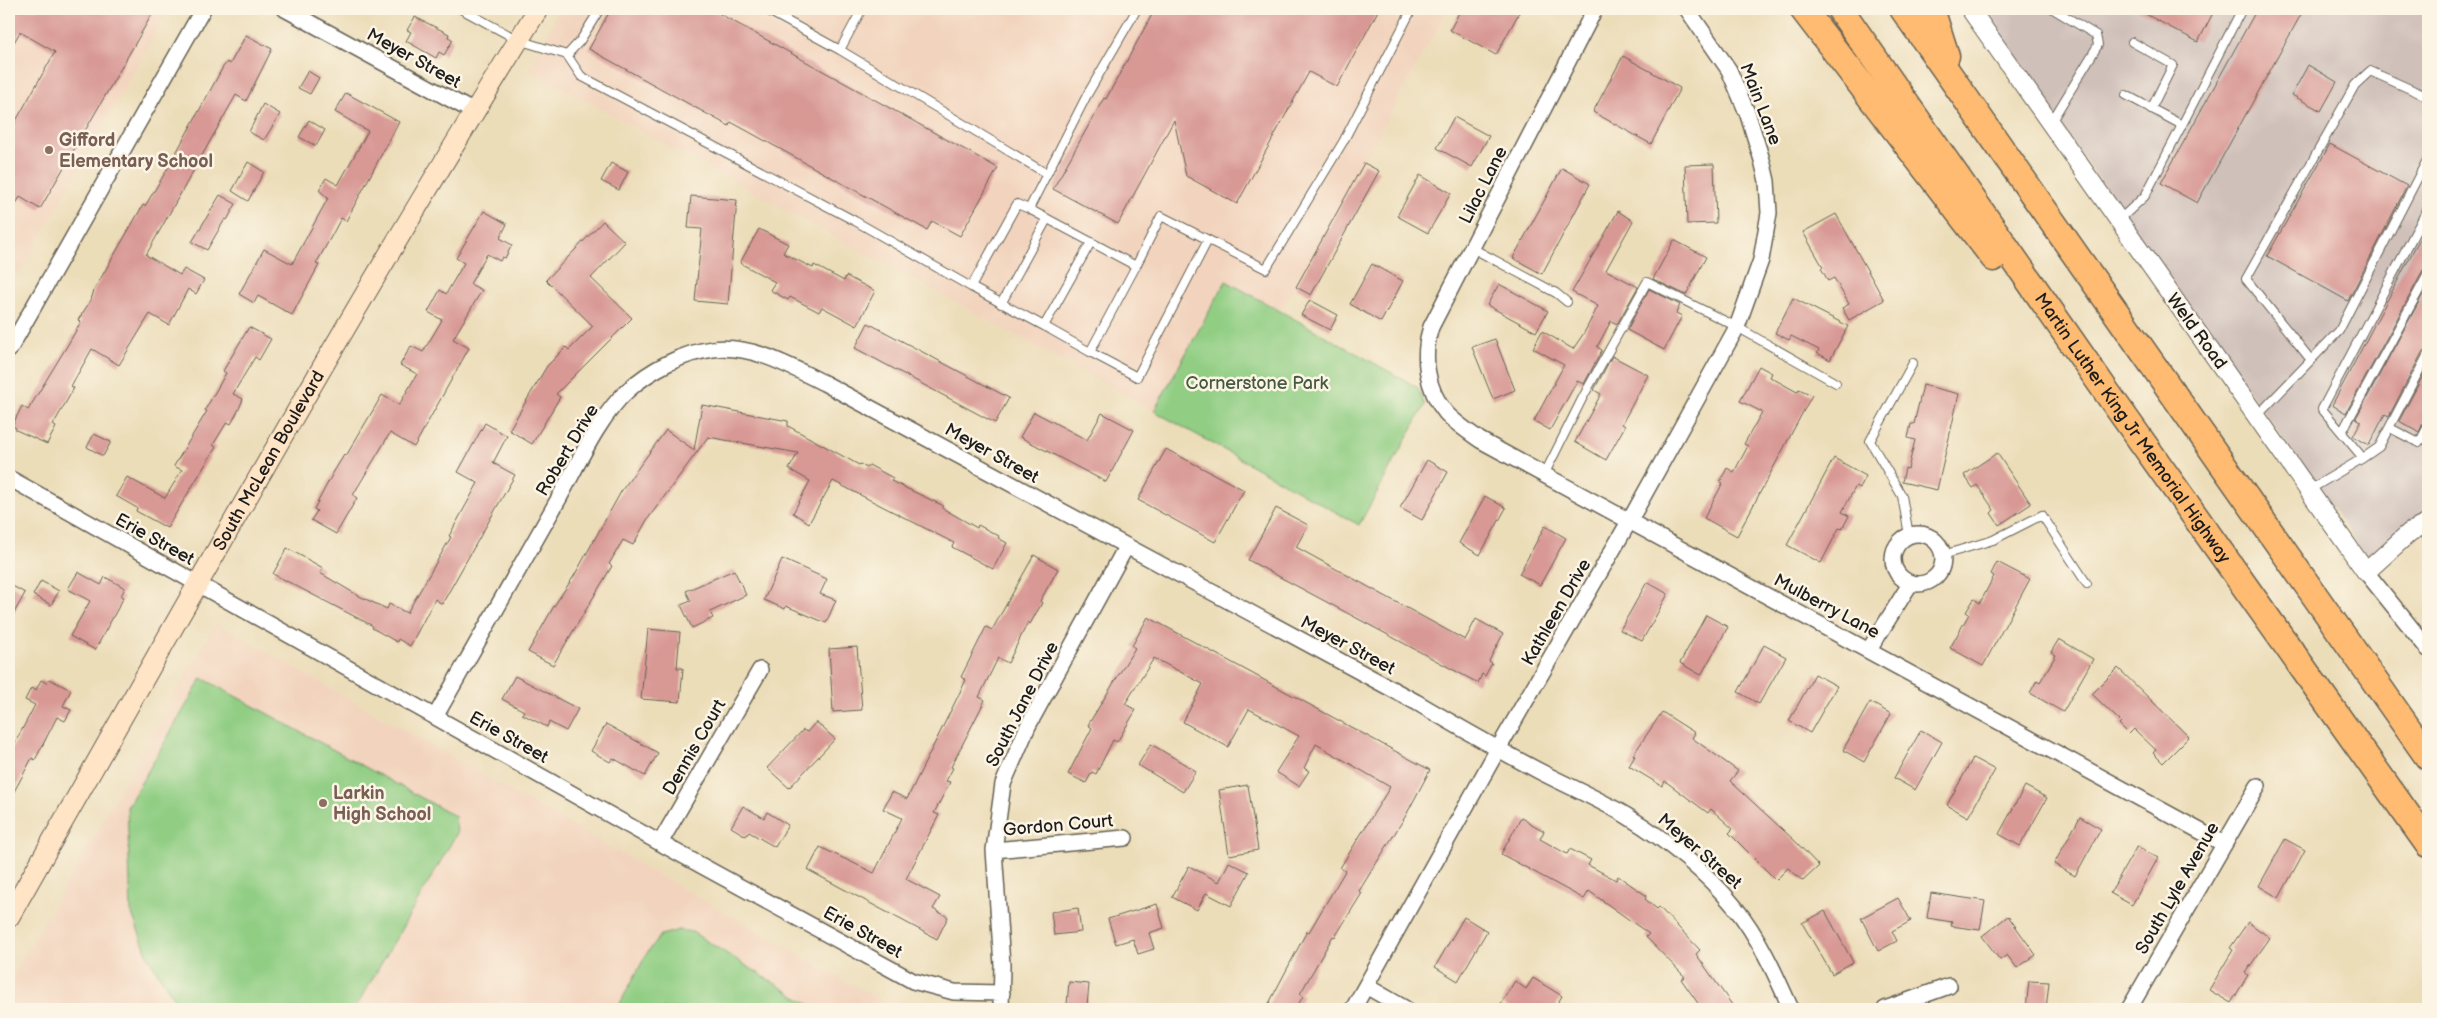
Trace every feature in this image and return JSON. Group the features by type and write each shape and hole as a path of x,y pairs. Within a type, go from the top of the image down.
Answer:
{"highway":[{"path":"1803,9 2040,320 2108,394"},
{"name":"Martin Luther King Jr Memorial Highway","path":"1840,9 2108,394 2428,844"},
{"path":"1902,9 1952,76 2428,756"},
{"path":"1931,9 1952,76"}],"main road":[{"name":"South McLean Boulevard","path":"10,910 197,584 474,112 538,9"}],"street":[{"path":"9,350 203,9"},
{"name":"Meyer Street","path":"284,9 474,112"},
{"name":"Lilac Lane","path":"1430,383 1426,366 1426,341 1431,327 1595,9"},
{"name":"Main Lane","path":"1687,9 1729,70 1748,115 1767,181 1768,224"},
{"name":"Weld Road","path":"1970,9 2118,221 2258,415 2366,572 2428,649"},
{"name":"Kathleen Drive","path":"1352,1009 1498,749 1630,520 1737,327 1761,260 1768,224"},
{"name":"Robert Drive","path":"435,717 589,444 625,393 648,374 686,355 716,348 750,352 784,363 824,383"},
{"name":"Meyer Street","path":"824,383 1365,675 1498,749 1626,815 1654,834 1715,884 1736,908 1757,938 1791,1009"},
{"name":"Mulberry Lane","path":"1430,383 1446,413 1480,440 2224,844"},
{"name":"Erie Street","path":"9,478 660,843 913,981 954,992 1002,993"},
{"path":"2366,572 2410,532 2428,523"},
{"path":"1916,534 1931,537 1941,548 1943,555 1944,562 1937,576 1925,584 1910,584 1898,576 1892,556 1898,543 1909,535 1916,534"},
{"name":"South Jane Drive","path":"1001,1009 1002,993 994,850 1003,784 1015,754 1126,547"},
{"path":"1869,650 1910,584"},
{"name":"Dennis Court","path":"660,843 760,670"},
{"name":"South Lyle Avenue","path":"2129,1009 2258,786"},
{"name":"Gordon Court","path":"994,850 1125,838"},
{"path":"1366,986 1406,1009"},
{"path":"1885,1009 1949,986"}],"lane":[{"path":"461,9 518,40 567,55 581,76 855,221 970,287 1137,377 1208,240"},
{"path":"567,55 580,41 600,9"},
{"path":"766,9 840,50 1047,174"},
{"path":"840,50 862,9"},
{"path":"1029,209 1087,95 1137,9"},
{"path":"1090,352 1161,216 1266,269 1343,142 1412,9"},
{"path":"2050,124 2098,45 2096,35 2053,9"},
{"path":"2118,221 2145,196 2242,9"},
{"path":"2132,42 2173,65 2151,109"},
{"path":"2311,360 2246,279 2355,85 2370,71 2428,97"},
{"path":"2126,95 2182,125"},
{"path":"2258,415 2339,331 2428,158"},
{"path":"970,287 1017,204 1136,266"},
{"path":"2363,458 2322,409 2428,208"},
{"path":"1002,304 1047,219"},
{"path":"1044,326 1091,242"},
{"path":"1472,248 1556,293 1568,302"},
{"path":"2342,432 2428,274"},
{"path":"1544,475 1583,397 1647,282 1737,327 1836,383"},
{"path":"2309,490 2379,447 2428,354"},
{"path":"1909,535 1902,496 1870,441 1913,363"},
{"path":"2390,428 2419,443 2428,426"},
{"path":"1943,555 1993,540 2042,515 2087,584"}],"shaded area":[{"name":"Gifford Elementary School","path":"9,9 170,9 9,292"},
{"path":"560,9 1448,9 1281,311 1225,281 1154,411 529,70"},
{"path":"1978,9 2428,9 2428,517 2368,559"},
{"name":"Larkin High School","path":"216,623 891,1007 889,1009 9,1009 9,983"}],"green space":[{"name":"Cornerstone Park","path":"1226,281 1417,387 1425,405 1359,525 1154,411"},
{"path":"202,678 455,816 457,833 355,1009 183,1009 178,1005 149,959 131,911 127,807"},
{"path":"679,930 692,932 816,1009 617,1009 647,953 661,935"}],"building":[{"name":"Gifford Elementary School","path":"9,9 155,9 40,209 20,197 9,216 9,133 55,52 20,32 9,51"},
{"path":"611,9 711,9 998,168 960,236 932,221 927,230 731,122 729,126 589,49"},
{"path":"1155,9 1379,9 1337,87 1309,72 1237,204 1186,176 1174,120 1118,224 1053,189 1104,98 1106,99"},
{"path":"1461,9 1521,9 1496,55 1450,30"},
{"path":"2136,9 2215,9 2198,42"},
{"path":"2257,9 2304,9 2197,203 2161,183"},
{"path":"415,17 449,34 448,37 453,40 444,55 439,52 436,58 406,41 411,32 407,30"},
{"path":"246,35 272,49 246,101 236,95 146,255 180,275 184,269 204,280 196,294 188,289 169,325 150,314 119,365 92,349 71,386 74,388 53,425 56,427 47,444 16,430 12,426 22,406 28,410 67,346 81,322 78,320 91,300 94,290 143,205 145,206 165,173 223,67 227,62 230,64"},
{"path":"1623,56 1680,88 1651,144 1593,112"},
{"path":"2308,65 2337,82 2321,111 2292,95"},
{"path":"308,71 319,78 310,94 298,88"},
{"path":"346,93 399,122 346,221 341,218 316,264 319,265 292,315 258,296 254,303 239,294 264,249 292,264 328,198 319,190 326,178 338,185 368,131 335,112"},
{"path":"263,104 280,114 264,140 249,132"},
{"path":"1454,117 1489,136 1472,167 1437,148"},
{"path":"309,120 325,130 316,146 299,137"},
{"path":"2330,144 2407,186 2348,301 2267,256"},
{"path":"248,162 264,172 248,201 232,191"},
{"path":"611,163 628,172 619,190 601,181"},
{"path":"1364,163 1379,171 1311,295 1296,287"},
{"path":"1714,164 1716,223 1687,224 1685,165"},
{"path":"1562,168 1590,184 1542,274 1513,258"},
{"path":"1420,175 1451,193 1428,233 1397,216"},
{"path":"220,195 236,204 207,250 192,242"},
{"path":"691,196 737,200 728,304 695,301 702,229 688,228"},
{"path":"484,211 507,224 500,238 512,245 505,258 502,257 500,261 487,254 470,284 482,290 453,339 469,348 414,447 390,433 353,495 357,498 336,534 311,520 317,511 314,509 333,473 344,455 346,456 382,395 399,405 417,374 400,365 411,346 423,352 442,320 428,312 440,290 446,294 464,263 456,258"},
{"path":"1618,211 1633,221 1606,270 1638,287 1617,324 1611,321 1597,347 1602,350 1584,384 1577,381 1550,430 1534,421 1564,365 1533,348 1542,331 1573,349 1584,333 1598,306 1572,292"},
{"path":"1836,214 1884,300 1849,320 1842,308 1849,304 1834,278 1828,281 1821,268 1823,267 1803,232"},
{"path":"603,221 625,242 591,278 632,318 556,394 560,397 532,444 509,430 547,366 566,347 569,350 593,326 546,280"},
{"path":"2428,223 2428,268 2423,271 2346,413 2332,405"},
{"path":"759,229 788,244 783,253 813,268 814,265 844,281 846,276 875,291 857,326 822,307 819,312 790,297 788,300 770,290 775,282 740,263"},
{"path":"1674,240 1706,257 1686,295 1653,279"},
{"path":"1372,264 1403,281 1381,322 1350,304"},
{"path":"1499,284 1548,311 1536,332 1487,305"},
{"path":"2428,285 2428,348 2423,351 2389,416 2385,414 2369,445 2353,436 2361,421 2356,418"},
{"path":"1649,289 1680,305 1676,313 1682,316 1664,350 1627,330"},
{"path":"1793,298 1848,326 1830,360 1817,353 1819,350 1791,336 1789,340 1775,333"},
{"path":"1310,300 1338,315 1330,330 1301,315"},
{"path":"868,323 1009,398 995,423 855,348"},
{"path":"249,327 271,339 259,360 255,357 233,394 243,399 239,409 231,424 227,422 213,445 216,447 167,528 136,511 137,508 116,496 127,477 165,498 182,470 174,466 207,411 205,410 226,373 223,371"},
{"path":"1495,339 1515,390 1493,399 1472,347"},
{"path":"1612,356 1648,375 1622,424 1625,426 1606,460 1575,442 1601,394 1594,390"},
{"path":"1759,366 1772,373 1770,377 1797,392 1799,389 1812,395 1737,536 1704,518 1723,483 1720,482 1727,468 1734,472 1748,446 1744,444 1762,412 1740,401"},
{"path":"2428,366 2428,420 2423,423 2419,432 2399,421"},
{"path":"1923,385 1959,394 1937,490 1902,482 1905,468 1908,469 1915,440 1908,438 1911,424 1914,424"},
{"path":"702,405 788,421 788,426 859,465 867,468 869,465 893,478 891,481 944,506 942,508 977,528 978,525 999,536 998,538 1007,543 993,569 952,547 954,543 833,481 809,523 793,513 810,481 789,469 798,453 708,437 647,520 633,545 623,540 609,564 612,566 553,665 528,652 554,606 574,576 622,490 666,430 694,450"},
{"path":"1034,412 1087,440 1102,413 1134,430 1106,482 1020,437"},
{"path":"485,423 507,436 493,463 515,475 442,604 435,599 410,646 398,639 397,642 372,628 373,626 273,574 287,548 323,568 320,573 359,596 387,609 389,604 407,613 451,537 449,536 478,483 458,472"},
{"path":"94,434 111,442 103,456 87,447"},
{"path":"1166,449 1244,490 1215,542 1138,500"},
{"path":"1997,453 2031,504 1999,525 1991,513 1994,510 1977,485 1973,488 1964,475"},
{"path":"1834,458 1866,476 1860,488 1856,486 1842,512 1849,516 1842,529 1839,528 1821,563 1787,545"},
{"path":"1427,460 1448,472 1422,520 1400,508"},
{"path":"1485,496 1506,508 1480,555 1459,543"},
{"path":"1276,508 1308,525 1296,547 1465,640 1476,619 1503,634 1489,661 1492,663 1485,676 1482,674 1478,683 1248,560"},
{"path":"1545,526 1566,538 1540,585 1519,574"},
{"path":"1034,555 1058,569 1040,601 1042,603 1030,624 1028,622 1008,663 998,658 979,697 985,700 951,767 953,768 946,781 950,782 934,813 939,815 906,879 940,897 933,909 948,917 937,939 808,870 820,847 874,873 902,818 883,809 892,792 907,799 966,680 961,677 986,627 992,630"},
{"path":"782,559 827,579 820,594 836,600 826,623 786,606 785,609 764,600"},
{"path":"1997,562 2030,579 1983,666 1950,648 1969,614 1966,612 1974,599 1980,603 1994,576 1991,574"},
{"path":"734,570 746,595 710,612 713,618 692,628 681,605 691,601 686,591"},
{"path":"78,572 101,585 105,577 125,588 121,596 124,597 95,650 70,636 90,601 68,589"},
{"path":"41,581 59,591 51,605 33,595"},
{"path":"1647,582 1668,594 1642,641 1620,630"},
{"path":"9,584 25,593 9,622"},
{"path":"1706,615 1728,627 1701,675 1680,663"},
{"path":"1148,617 1430,770 1405,817 1359,891 1362,893 1335,937 1333,936 1300,994 1303,996 1296,1009 1266,1009 1307,931 1309,932 1345,871 1340,868 1390,787 1316,744 1304,768 1309,771 1299,786 1276,772 1299,736 1249,709 1228,747 1183,722 1203,684 1154,658 1125,704 1136,710 1117,742 1113,740 1096,774 1092,772 1086,783 1068,774 1092,728 1088,725 1135,648 1132,646"},
{"path":"648,629 680,632 677,668 683,668 680,702 641,699"},
{"path":"2059,639 2093,659 2063,712 2030,693 2037,680 2040,682 2056,655 2051,652"},
{"path":"1764,645 1786,657 1759,704 1738,692"},
{"path":"857,647 862,710 833,712 829,649"},
{"path":"2118,668 2189,737 2163,763 2153,753 2156,750 2134,729 2129,734 2119,724 2121,722 2092,694"},
{"path":"1815,674 1837,686 1810,733 1789,721"},
{"path":"515,676 578,709 566,731 549,722 547,727 522,714 524,711 502,699"},
{"path":"49,679 71,690 63,706 71,710 65,721 57,717 35,760 32,758 9,801 9,754 35,705 25,700 31,688 36,690 41,680 47,683"},
{"path":"1870,702 1891,714 1864,762 1843,750"},
{"path":"1662,712 1695,733 1692,738 1738,771 1730,781 1795,841 1819,866 1803,881 1788,868 1776,880 1729,833 1733,829 1711,809 1708,813 1665,781 1662,786 1629,766 1635,756 1633,755"},
{"path":"816,722 835,739 789,788 767,768 803,730 807,732"},
{"path":"606,724 658,753 645,776 613,758 610,762 591,751"},
{"path":"1921,730 1942,742 1915,790 1894,778"},
{"path":"1151,744 1196,771 1183,792 1138,765"},
{"path":"1973,758 1995,770 1968,817 1947,805"},
{"path":"1248,785 1258,850 1229,855 1219,790"},
{"path":"2025,786 2047,798 2020,846 1999,834"},
{"path":"743,806 764,818 767,812 788,825 775,847 749,832 746,836 731,827"},
{"path":"2080,817 2101,829 2075,876 2054,864"},
{"path":"1521,818 1544,831 1540,839 1567,854 1570,849 1591,860 1588,865 1616,880 1618,876 1647,896 1645,899 1657,909 1659,907 1700,950 1696,954 1735,1009 1702,1009 1681,979 1685,977 1646,937 1649,934 1589,891 1584,899 1501,854"},
{"path":"2285,839 2305,850 2279,898 2259,886"},
{"path":"2137,846 2158,858 2132,905 2110,893"},
{"path":"1229,862 1249,872 1231,906 1206,893 1197,910 1172,897 1189,866 1219,882"},
{"path":"1931,893 1985,901 1980,930 1951,926 1952,922 1927,918"},
{"path":"1898,898 1911,921 1892,931 1897,941 1878,951 1861,918"},
{"path":"1157,904 1164,928 1149,933 1154,949 1138,954 1133,939 1116,944 1108,919"},
{"path":"1078,908 1081,932 1054,935 1051,912"},
{"path":"1825,911 1853,962 1832,974 1802,923"},
{"path":"2008,916 2036,955 2017,968 2007,955 2000,960 1982,936"},
{"path":"1464,917 1487,931 1458,981 1435,967"},
{"path":"2248,922 2270,938 2245,973 2248,975 2231,1003 2209,990 2233,950 2230,948"},
{"path":"1533,978 1562,996 1554,1009 1511,1009 1501,1003 1515,981 1526,989"},
{"path":"2029,981 2049,982 2046,1009 2026,1009"},
{"path":"1069,982 1089,984 1087,1006 1067,1004"}],"place":[{"name":"Gifford Elementary School","path":"49,150"},
{"name":"Larkin High School","path":"323,803"}]}
